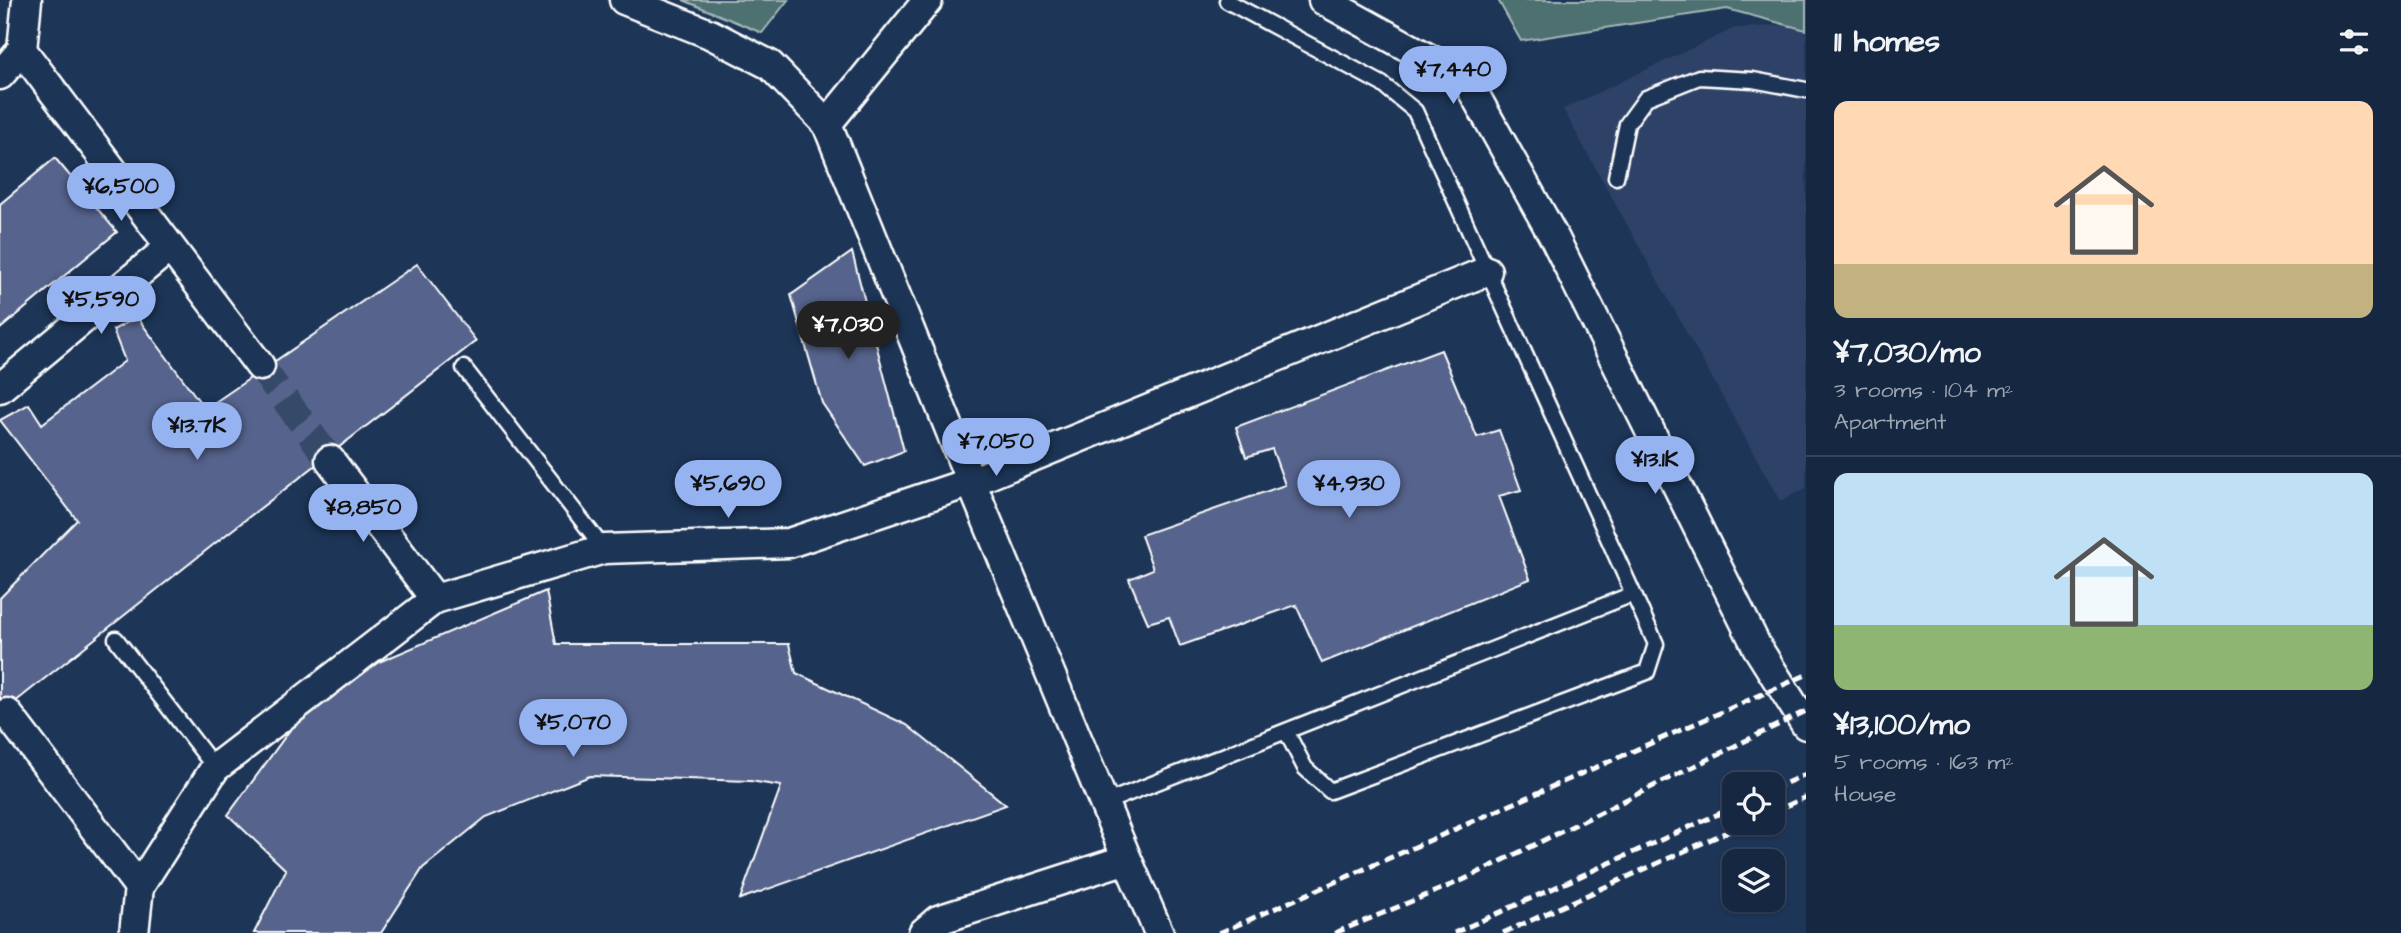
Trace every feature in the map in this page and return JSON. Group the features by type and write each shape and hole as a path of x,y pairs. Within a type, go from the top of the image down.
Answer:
{"street":[{"path":"0,75 22,50 27,0"},
{"path":"624,0 710,34 771,65 827,124 971,482 1159,933"},
{"path":"827,124 928,0"},
{"path":"1323,0 1466,79 1555,239 1757,647 1806,725"},
{"path":"22,50 260,366"},
{"path":"0,387 170,247"},
{"path":"134,933 139,887 215,768 435,599 604,549 789,543 971,482 1487,271"},
{"path":"330,460 435,599"},
{"path":"7,713 139,887"},
{"path":"923,933 938,920 1128,859"}],"lane":[{"path":"1227,1 1382,84 1415,111 1656,645 1647,672 1330,791 1305,768 1286,731"},
{"path":"1616,177 1627,124 1646,98 1699,77 1753,80 1806,90"},
{"path":"464,369 604,549"},
{"path":"1104,803 1633,594"},
{"path":"116,639 215,768"}],"shaded area":[{"path":"1789,25 1806,30 1806,488 1780,501 1563,109 1735,28"}],"green space":[{"path":"683,0 788,0 762,33"},
{"path":"1498,0 1806,0 1806,30 1727,9 1521,41"}],"building":[{"path":"55,158 117,232 0,329 0,204"},
{"path":"852,252 904,451 865,466 822,403 791,295"},
{"path":"417,264 476,341 0,714 0,598 77,520 0,420 29,404 42,424 125,361 113,330 137,317 205,409"},
{"path":"1441,350 1477,437 1499,430 1521,490 1499,496 1530,579 1322,663 1296,605 1180,646 1169,617 1148,623 1129,579 1153,569 1141,535 1285,485 1272,449 1246,457 1236,427"},
{"path":"546,591 556,644 789,644 796,673 907,725 1006,805 740,899 781,786 750,781 590,776 486,817 423,868 381,933 254,933 286,870 228,815 295,723 353,673"}],"tunnel":[{"path":"260,366 330,460"}],"railway":[{"path":"1219,933 1806,675"},
{"path":"1335,933 1463,880 1806,711"},
{"path":"1785,784 1806,774"},
{"path":"1785,807 1806,797"},
{"path":"1454,933 1722,812"},
{"path":"1503,933 1722,834"}]}
